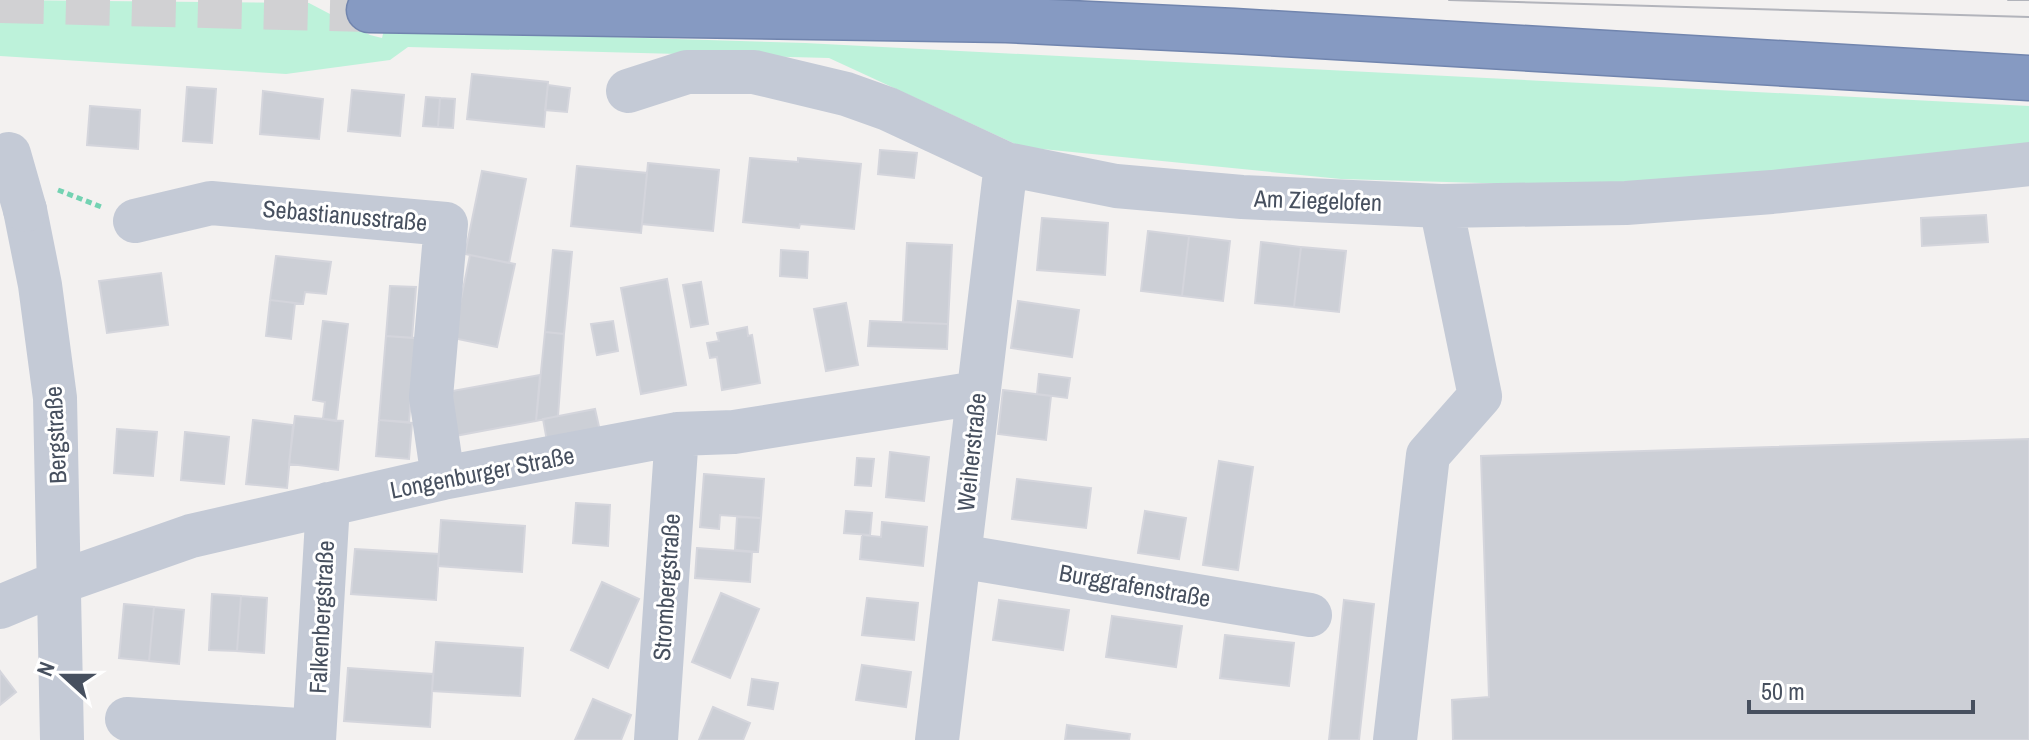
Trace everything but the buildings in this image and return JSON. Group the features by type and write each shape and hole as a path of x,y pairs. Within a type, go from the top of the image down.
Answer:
{"highway":[{"path":"369,10 1023,20 2029,78"}],"street":[{"name":"Am Ziegelofen","path":"628,91 687,72 754,72 813,84 860,99 1006,164 1116,186 1242,197 1441,206 1640,202 1772,192 2029,164"},
{"name":"Bergstraße","path":"4,146 35,200 40,285 55,398 62,740"},
{"name":"Weiherstraße","path":"937,740 1006,164"},
{"name":"Sebastianusstraße","path":"135,221 211,203 446,224 431,397 443,478"},
{"path":"1395,740 1428,455 1480,396 1441,206"},
{"name":"Longenburger Straße","path":"0,607 60,582 191,536 443,478 677,434 734,432 977,393"},
{"name":"Strombergstraße","path":"656,740 677,434"},
{"name":"Falkenbergstraße","path":"127,719 314,735 328,504"},
{"name":"Burggrafenstraße","path":"959,556 1310,615"}],"path":[{"path":"35,200 59,190 135,221"}],"green space":[{"path":"0,0 309,3 370,35 382,38 384,30 805,43 2029,106 2029,149 1655,188 1341,179 1022,147 829,58 408,47 390,60 286,74 0,56"}],"tunnel":[{"path":"0,1 369,10"}],"tram line":[{"path":"1449,0 2029,17"},
{"path":"2008,0 2029,0"}]}
